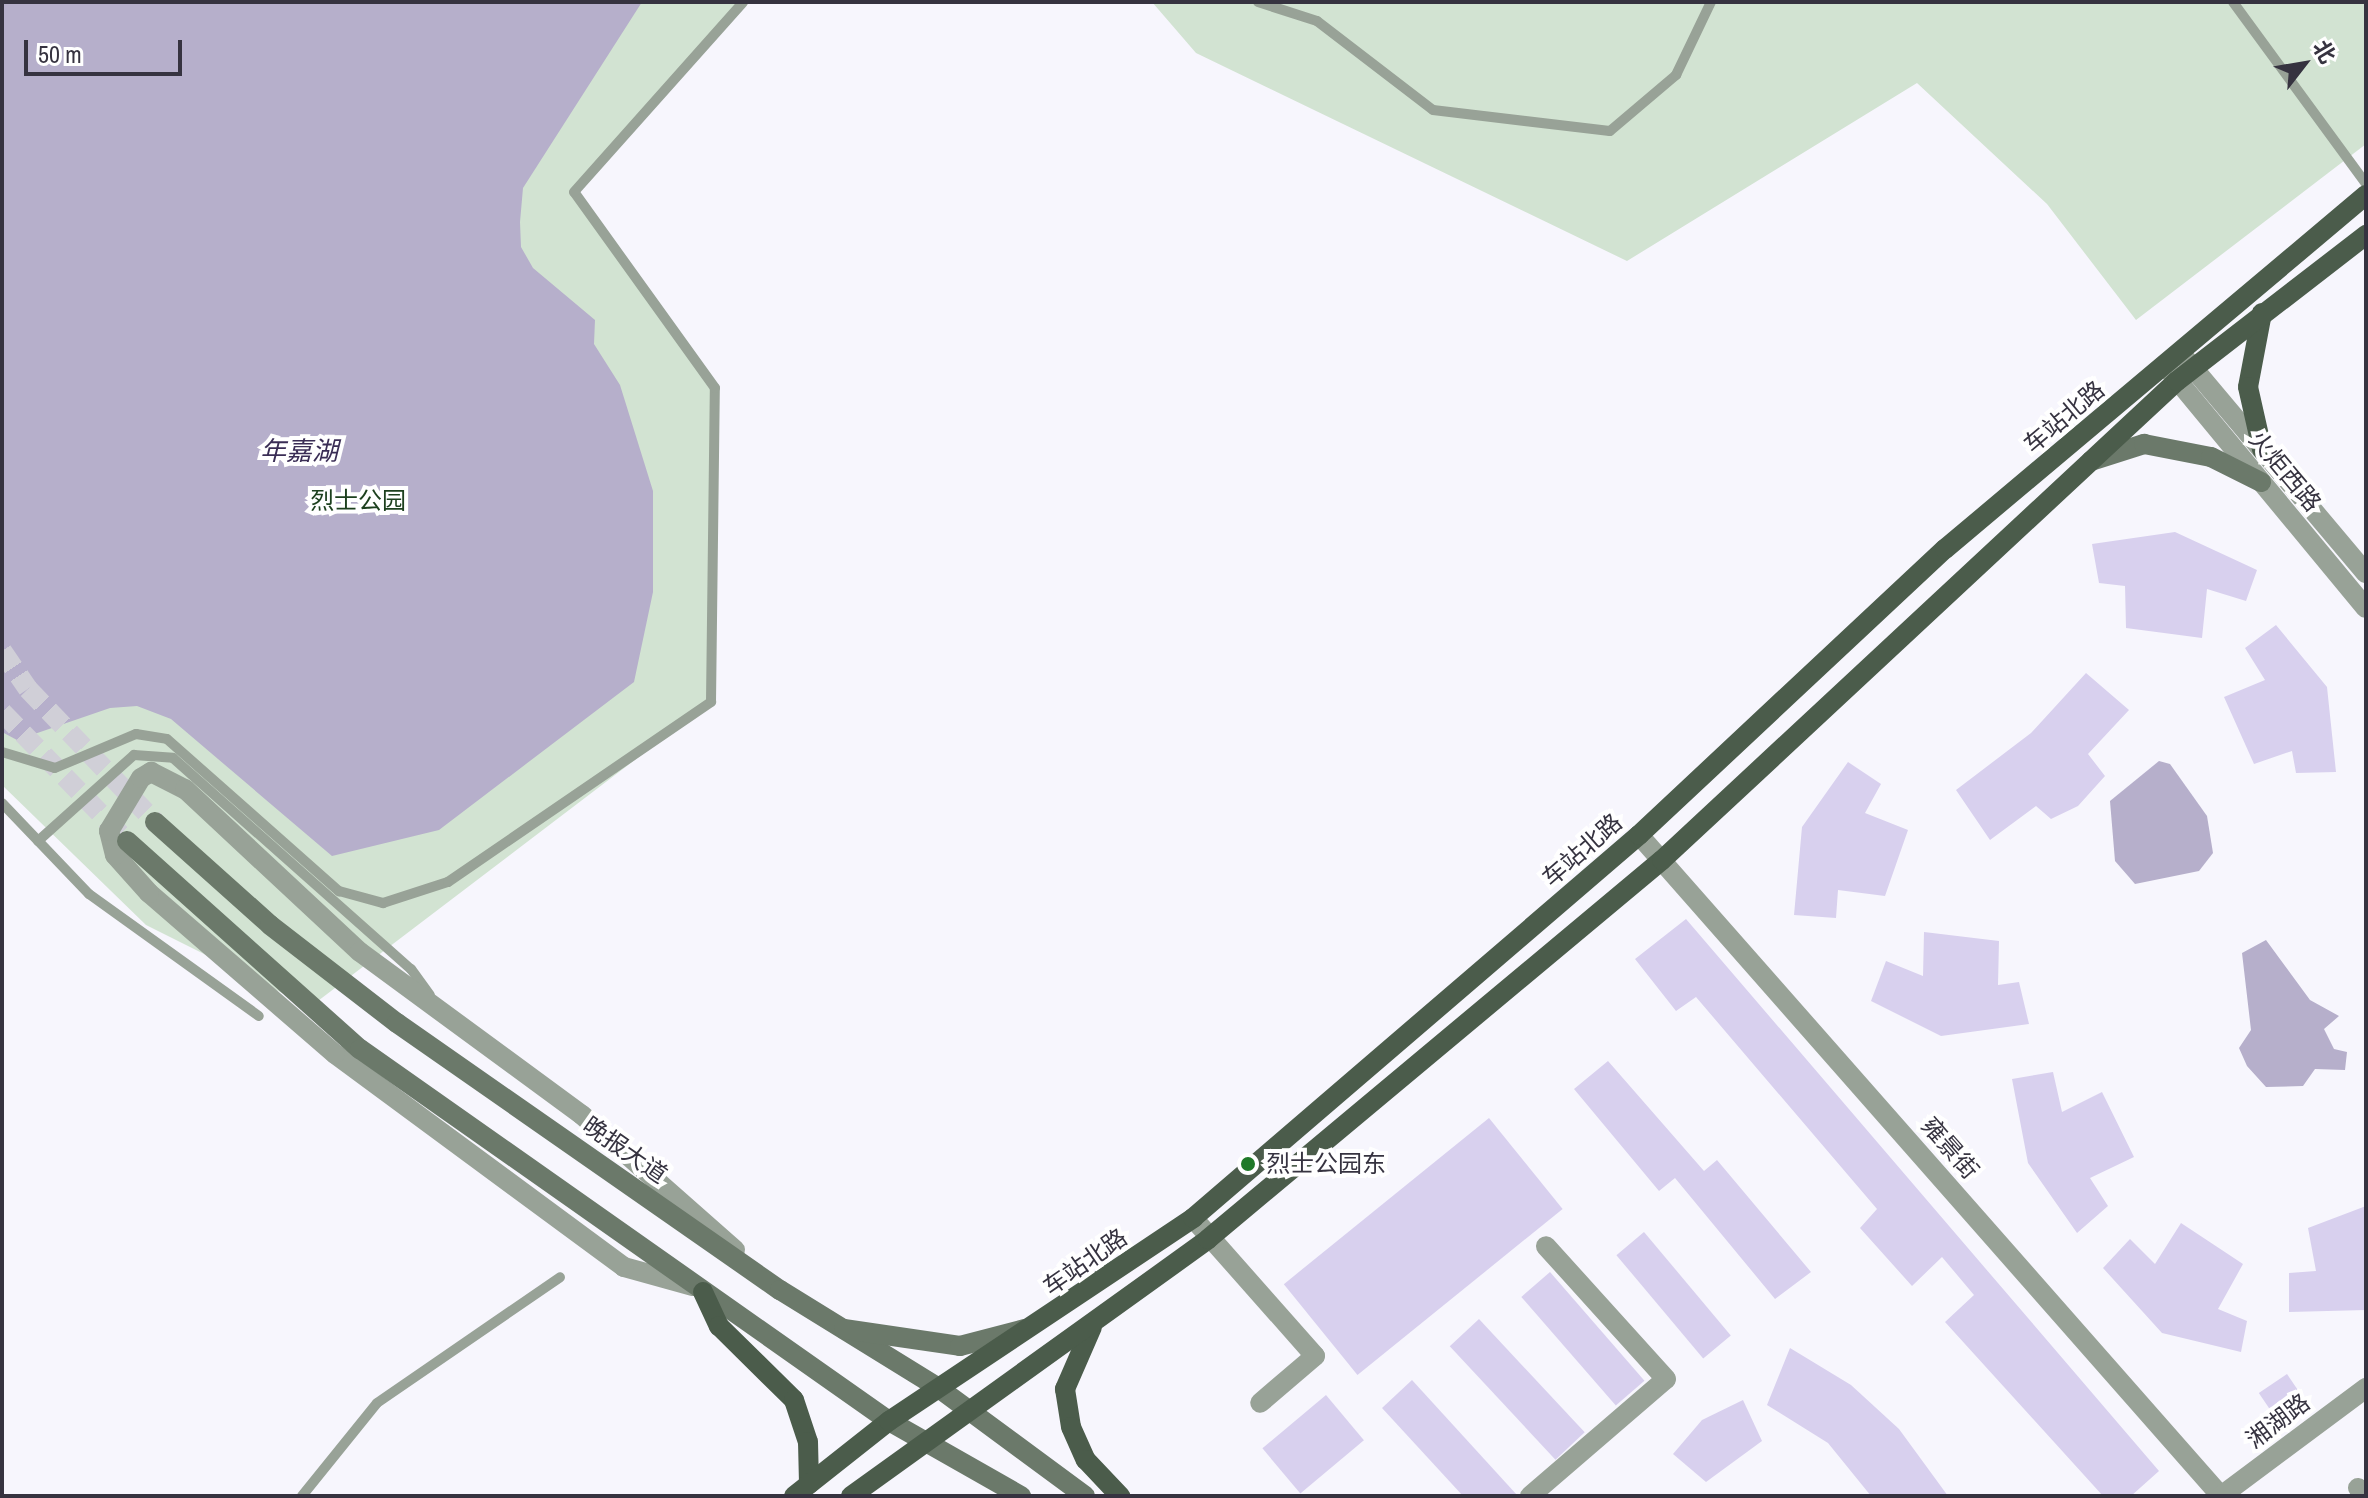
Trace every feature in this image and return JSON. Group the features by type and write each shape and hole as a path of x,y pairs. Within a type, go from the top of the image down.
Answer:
{"main road":[{"name":"车站北路","path":"851,1496 923,1441 970,1416 1208,1239 1662,860 2091,461 2179,367 2366,195"},
{"name":"车站北路","path":"801,1490 889,1421 1040,1326 1193,1218 1639,835 1945,549 2179,367 2262,313 2366,235"},
{"path":"2262,313 2248,387 2262,449"},
{"path":"2091,461 2144,444 2211,457 2261,482"},
{"name":"晚报大道","path":"155,822 270,925 397,1023 780,1290 940,1389 970,1416 1085,1496"},
{"path":"127,841 360,1049 889,1421 1021,1496"},
{"path":"698,1289 719,1326 794,1400 808,1442 801,1490"},
{"path":"1093,1325 1065,1389 1071,1427 1086,1460 1120,1496"},
{"path":"840,1329 960,1346 1040,1326"}],"street":[{"name":"火炬西路","path":"2179,367 2262,449 2366,573"},
{"name":"火炬西路","path":"2179,367 2261,482 2366,608"},
{"path":"698,1289 624,1267 335,1054 132,876 109,831 118,805 151,772 185,789 360,952 582,1115 780,1290"},
{"name":"雍景街","path":"1639,835 2221,1496"},
{"path":"1193,1218 1208,1239 1315,1356 1260,1403"},
{"path":"1530,1496 1666,1379 1546,1246"},
{"name":"湘湖路","path":"2221,1496 2366,1388"}],"lane":[{"path":"2,752 55,768 136,734 167,739 339,891 383,903 448,882 711,702 715,388 574,192 743,2"},
{"path":"1258,2 1317,21 1433,110 1610,131 1676,75 1711,2"},
{"path":"2233,2 2366,184"},
{"path":"38,841 134,755 173,758 411,969 443,1014"},
{"path":"2,803 89,894 259,1016"},
{"path":"302,1496 377,1403 560,1277"}],"green space":[{"name":"年嘉湖","path":"2,2 743,2 575,192 715,388 711,702 310,1007 146,925 2,785"},
{"path":"1152,2 2366,2 2366,144 2136,320 2047,204 1917,83 1627,261 1196,53"}],"water":[{"name":"年嘉湖","path":"2,2 642,2 523,188 520,222 521,247 533,268 595,320 594,344 620,385 653,491 653,592 634,682 439,830 332,856 171,719 137,706 110,708 17,740 2,732"},
{"path":"2159,761 2170,764 2207,816 2213,853 2199,871 2135,884 2115,861 2110,801"},
{"path":"2266,940 2310,1000 2339,1016 2324,1029 2334,1049 2347,1052 2345,1070 2315,1069 2303,1086 2266,1087 2247,1066 2239,1048 2251,1030 2242,953"}],"building":[{"path":"2175,532 2257,570 2246,601 2207,589 2202,638 2126,628 2125,586 2099,583 2092,544"},
{"path":"2276,625 2327,687 2336,772 2296,773 2292,751 2254,764 2224,697 2265,680 2245,648"},
{"path":"2086,673 2129,710 2088,754 2105,776 2078,806 2051,819 2036,806 1990,840 1956,790 2031,733"},
{"path":"1848,762 1881,784 1865,813 1908,830 1885,896 1838,890 1836,918 1794,915 1802,827"},
{"path":"1686,919 2159,1471 2131,1496 2103,1496 1945,1322 1974,1295 1942,1257 1912,1286 1860,1228 1877,1209 1696,997 1676,1011 1635,959"},
{"path":"1924,932 1999,941 1998,985 2019,982 2029,1024 1941,1036 1871,1001 1886,961 1923,976"},
{"path":"1608,1061 1704,1171 1717,1160 1811,1272 1775,1299 1675,1178 1659,1191 1574,1089"},
{"path":"2053,1072 2062,1112 2102,1092 2134,1157 2090,1178 2108,1206 2077,1233 2028,1163 2012,1079"},
{"path":"1489,1118 1563,1209 1357,1375 1284,1284"},
{"path":"2366,1206 2366,1310 2289,1312 2289,1273 2316,1271 2308,1228"},
{"path":"2181,1223 2243,1264 2218,1309 2247,1321 2241,1352 2162,1333 2103,1268 2130,1239 2155,1264"},
{"path":"1644,1232 1731,1335 1703,1359 1616,1255"},
{"path":"1550,1272 1644,1381 1616,1406 1521,1297"},
{"path":"1479,1319 1585,1432 1555,1460 1450,1346"},
{"path":"1790,1348 1851,1385 1899,1429 1948,1496 1871,1496 1828,1443 1767,1405"},
{"path":"2287,1374 2300,1393 2272,1412 2259,1393"},
{"path":"1412,1380 1517,1496 1463,1496 1382,1408"},
{"path":"1326,1395 1364,1440 1300,1494 1262,1448"},
{"path":"1743,1400 1762,1441 1706,1482 1673,1454 1702,1420"}],"tunnel":[{"path":"2,651 28,689 155,822"},
{"path":"2,712 124,838"}],"place":[{"name":"烈士公园东","path":"1248,1164"}],"park label":[{"name":"烈士公园","path":"358,501"}]}
